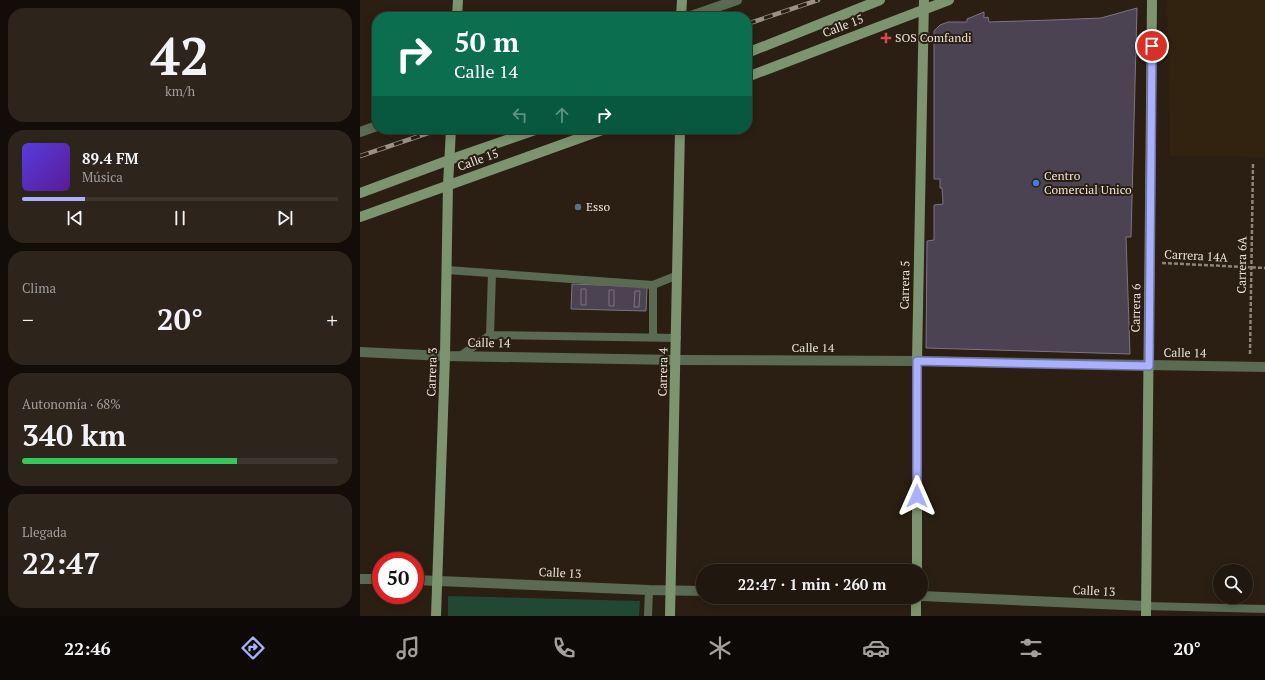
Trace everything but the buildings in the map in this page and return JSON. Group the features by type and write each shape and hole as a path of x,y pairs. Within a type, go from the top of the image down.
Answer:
{"street":[{"path":"457,12 458,0"},
{"path":"681,12 682,0"},
{"path":"702,12 736,0"},
{"name":"Calle 15","path":"752,51 880,0"},
{"name":"Calle 15","path":"752,75 924,4 949,0"},
{"name":"Carrera 6","path":"1146,611 1152,0"},
{"name":"Carrera 5","path":"917,564 917,361 924,4"},
{"path":"360,132 372,128"},
{"name":"Carrera 3","path":"436,616 451,134"},
{"name":"Calle 15","path":"360,193 524,134"},
{"name":"Calle 15","path":"360,217 591,134"},
{"name":"Carrera 4","path":"670,616 677,338 680,134"},
{"name":"Calle 14","path":"360,352 445,356 676,360 917,361 1265,367"},
{"path":"360,579 372,579"},
{"name":"Calle 13","path":"424,580 696,591"},
{"name":"Calle 13","path":"928,596 1146,611"},
{"path":"916,604 916,616"}],"lane":[{"path":"447,270 654,285 678,275"},
{"path":"490,335 492,274"},
{"path":"653,338 654,285"},
{"path":"460,356 490,335 677,338"},
{"path":"648,616 649,590"},
{"name":"Calle 13","path":"1146,611 1265,608"}],"path":[{"name":"Carrera 6A","path":"1250,367 1253,164"},
{"name":"Carrera 14A","path":"1150,262 1265,268"}],"shaded area":[{"path":"1167,0 1265,0 1265,157 1170,156"}],"green space":[{"path":"448,596 640,601 639,616 448,616"}],"railway":[{"path":"752,22 818,0"},
{"path":"360,156 425,134"}],"place":[{"name":"SOS Comfandi","path":"886,38"},
{"name":"Centro Comercial Unico","path":"1036,183"},
{"name":"Esso","path":"578,207"}],"route":[{"path":"917,496 917,361 1149,366 1152,46"}]}
